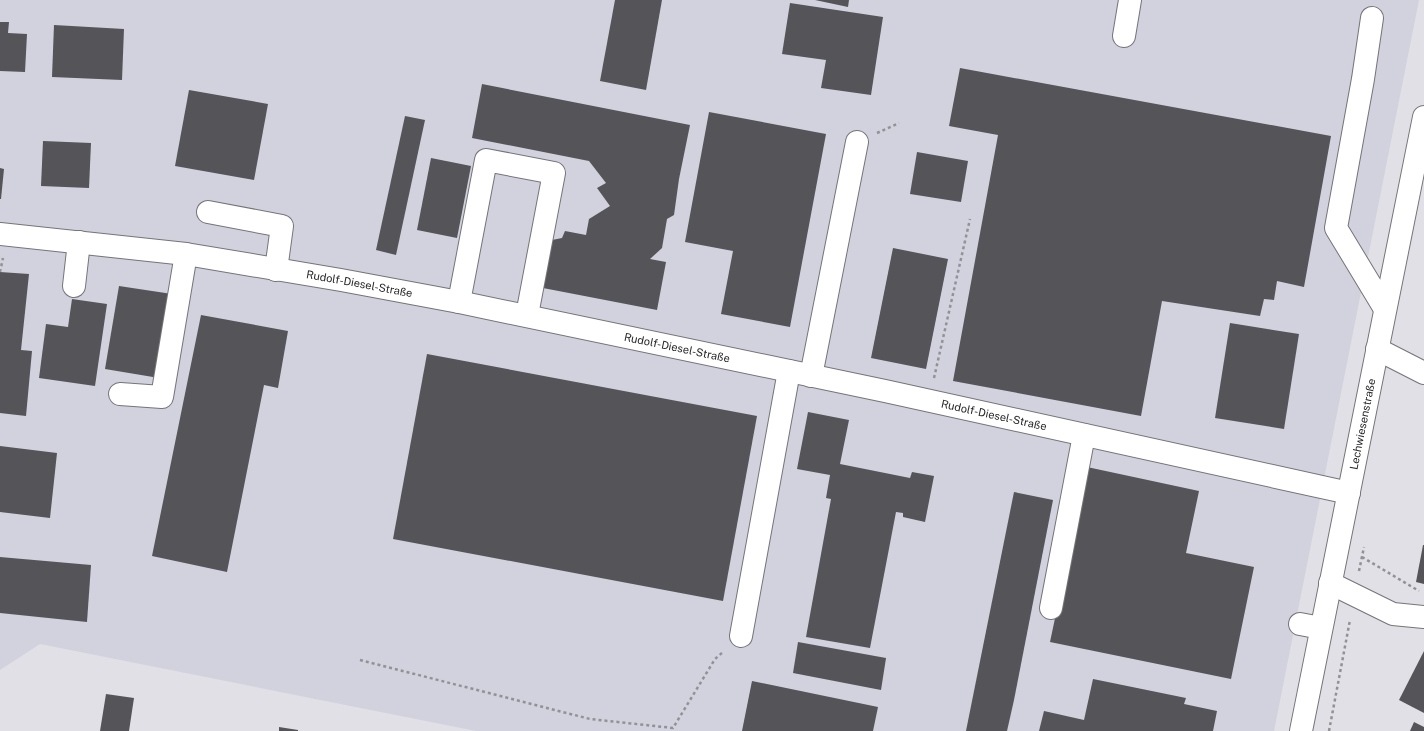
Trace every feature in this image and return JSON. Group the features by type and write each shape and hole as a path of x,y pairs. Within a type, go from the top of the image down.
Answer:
{"street":[{"path":"1124,36 1130,0"},
{"path":"1372,18 1363,79 1336,228 1385,309"},
{"name":"Lechwiesenstraße","path":"1300,731 1339,544 1424,117"},
{"path":"811,376 857,142"},
{"path":"459,302 486,160 554,173 527,315"},
{"path":"208,212 282,226 276,270"},
{"name":"Rudolf-Diesel-Straße","path":"0,234 186,254 527,315 1084,435 1270,481 1349,493"},
{"path":"74,286 79,242"},
{"path":"120,394 162,397 186,254"},
{"path":"1377,349 1424,373"},
{"path":"741,636 789,371"},
{"path":"1051,608 1084,435"},
{"path":"1330,583 1393,614 1424,617"},
{"path":"1300,624 1321,628"}],"path":[{"path":"929,401 970,219"},
{"path":"1339,544 1424,594"},
{"path":"360,660 590,718 673,728 714,659 741,636"}],"shaded area":[{"path":"0,0 1419,0 1274,731 476,731 40,644 0,670"}],"building":[{"path":"615,0 662,0 646,90 600,81"},
{"path":"815,0 849,0 848,7"},
{"path":"790,3 883,17 871,95 821,88 826,60 782,54"},
{"path":"0,22 9,22 8,33 27,34 25,72 0,71"},
{"path":"54,25 124,29 122,80 52,77"},
{"path":"960,68 1331,136 1304,287 1277,281 1274,300 1264,299 1260,316 1162,301 1141,416 953,381 998,135 949,126"},
{"path":"482,84 690,125 679,179 674,215 667,219 662,248 650,259 666,262 657,310 543,288 552,240 562,238 565,231 586,235 589,219 610,206 597,188 606,183 589,161 472,138"},
{"path":"189,90 268,104 254,180 175,166"},
{"path":"709,112 826,134 790,327 721,314 733,251 685,242"},
{"path":"405,116 425,120 396,255 376,250"},
{"path":"43,141 91,143 89,188 41,186"},
{"path":"917,152 968,161 961,202 910,194"},
{"path":"431,158 471,166 457,238 417,230"},
{"path":"0,168 4,169 1,199 0,199"},
{"path":"893,248 948,259 926,369 871,358"},
{"path":"0,272 29,274 21,350 32,351 26,416 0,413"},
{"path":"119,286 172,294 159,378 105,369"},
{"path":"72,299 107,304 95,386 39,378 46,324 68,327"},
{"path":"201,315 288,331 278,388 264,385 227,572 152,556"},
{"path":"1230,323 1299,334 1284,429 1215,418"},
{"path":"427,354 757,416 723,601 393,539"},
{"path":"808,412 849,420 840,464 910,478 912,472 934,476 925,522 903,517 903,513 896,512 870,648 806,637 831,499 826,498 830,475 797,469"},
{"path":"0,446 57,453 50,518 0,512"},
{"path":"1087,467 1199,491 1186,553 1254,567 1231,679 1050,642"},
{"path":"1014,492 1053,500 1014,700 1007,731 966,731"},
{"path":"1424,545 1424,584 1416,582"},
{"path":"0,557 91,565 87,622 0,613"},
{"path":"798,642 886,658 881,690 793,673"},
{"path":"1424,651 1424,713 1399,700"},
{"path":"1093,679 1186,698 1184,704 1217,711 1213,731 1039,731 1044,711 1084,720"},
{"path":"752,681 878,707 873,731 742,731"},
{"path":"106,694 134,698 129,731 100,731"},
{"path":"1414,722 1424,727 1424,731 1410,731"},
{"path":"279,727 298,730 298,731 279,731"}]}
